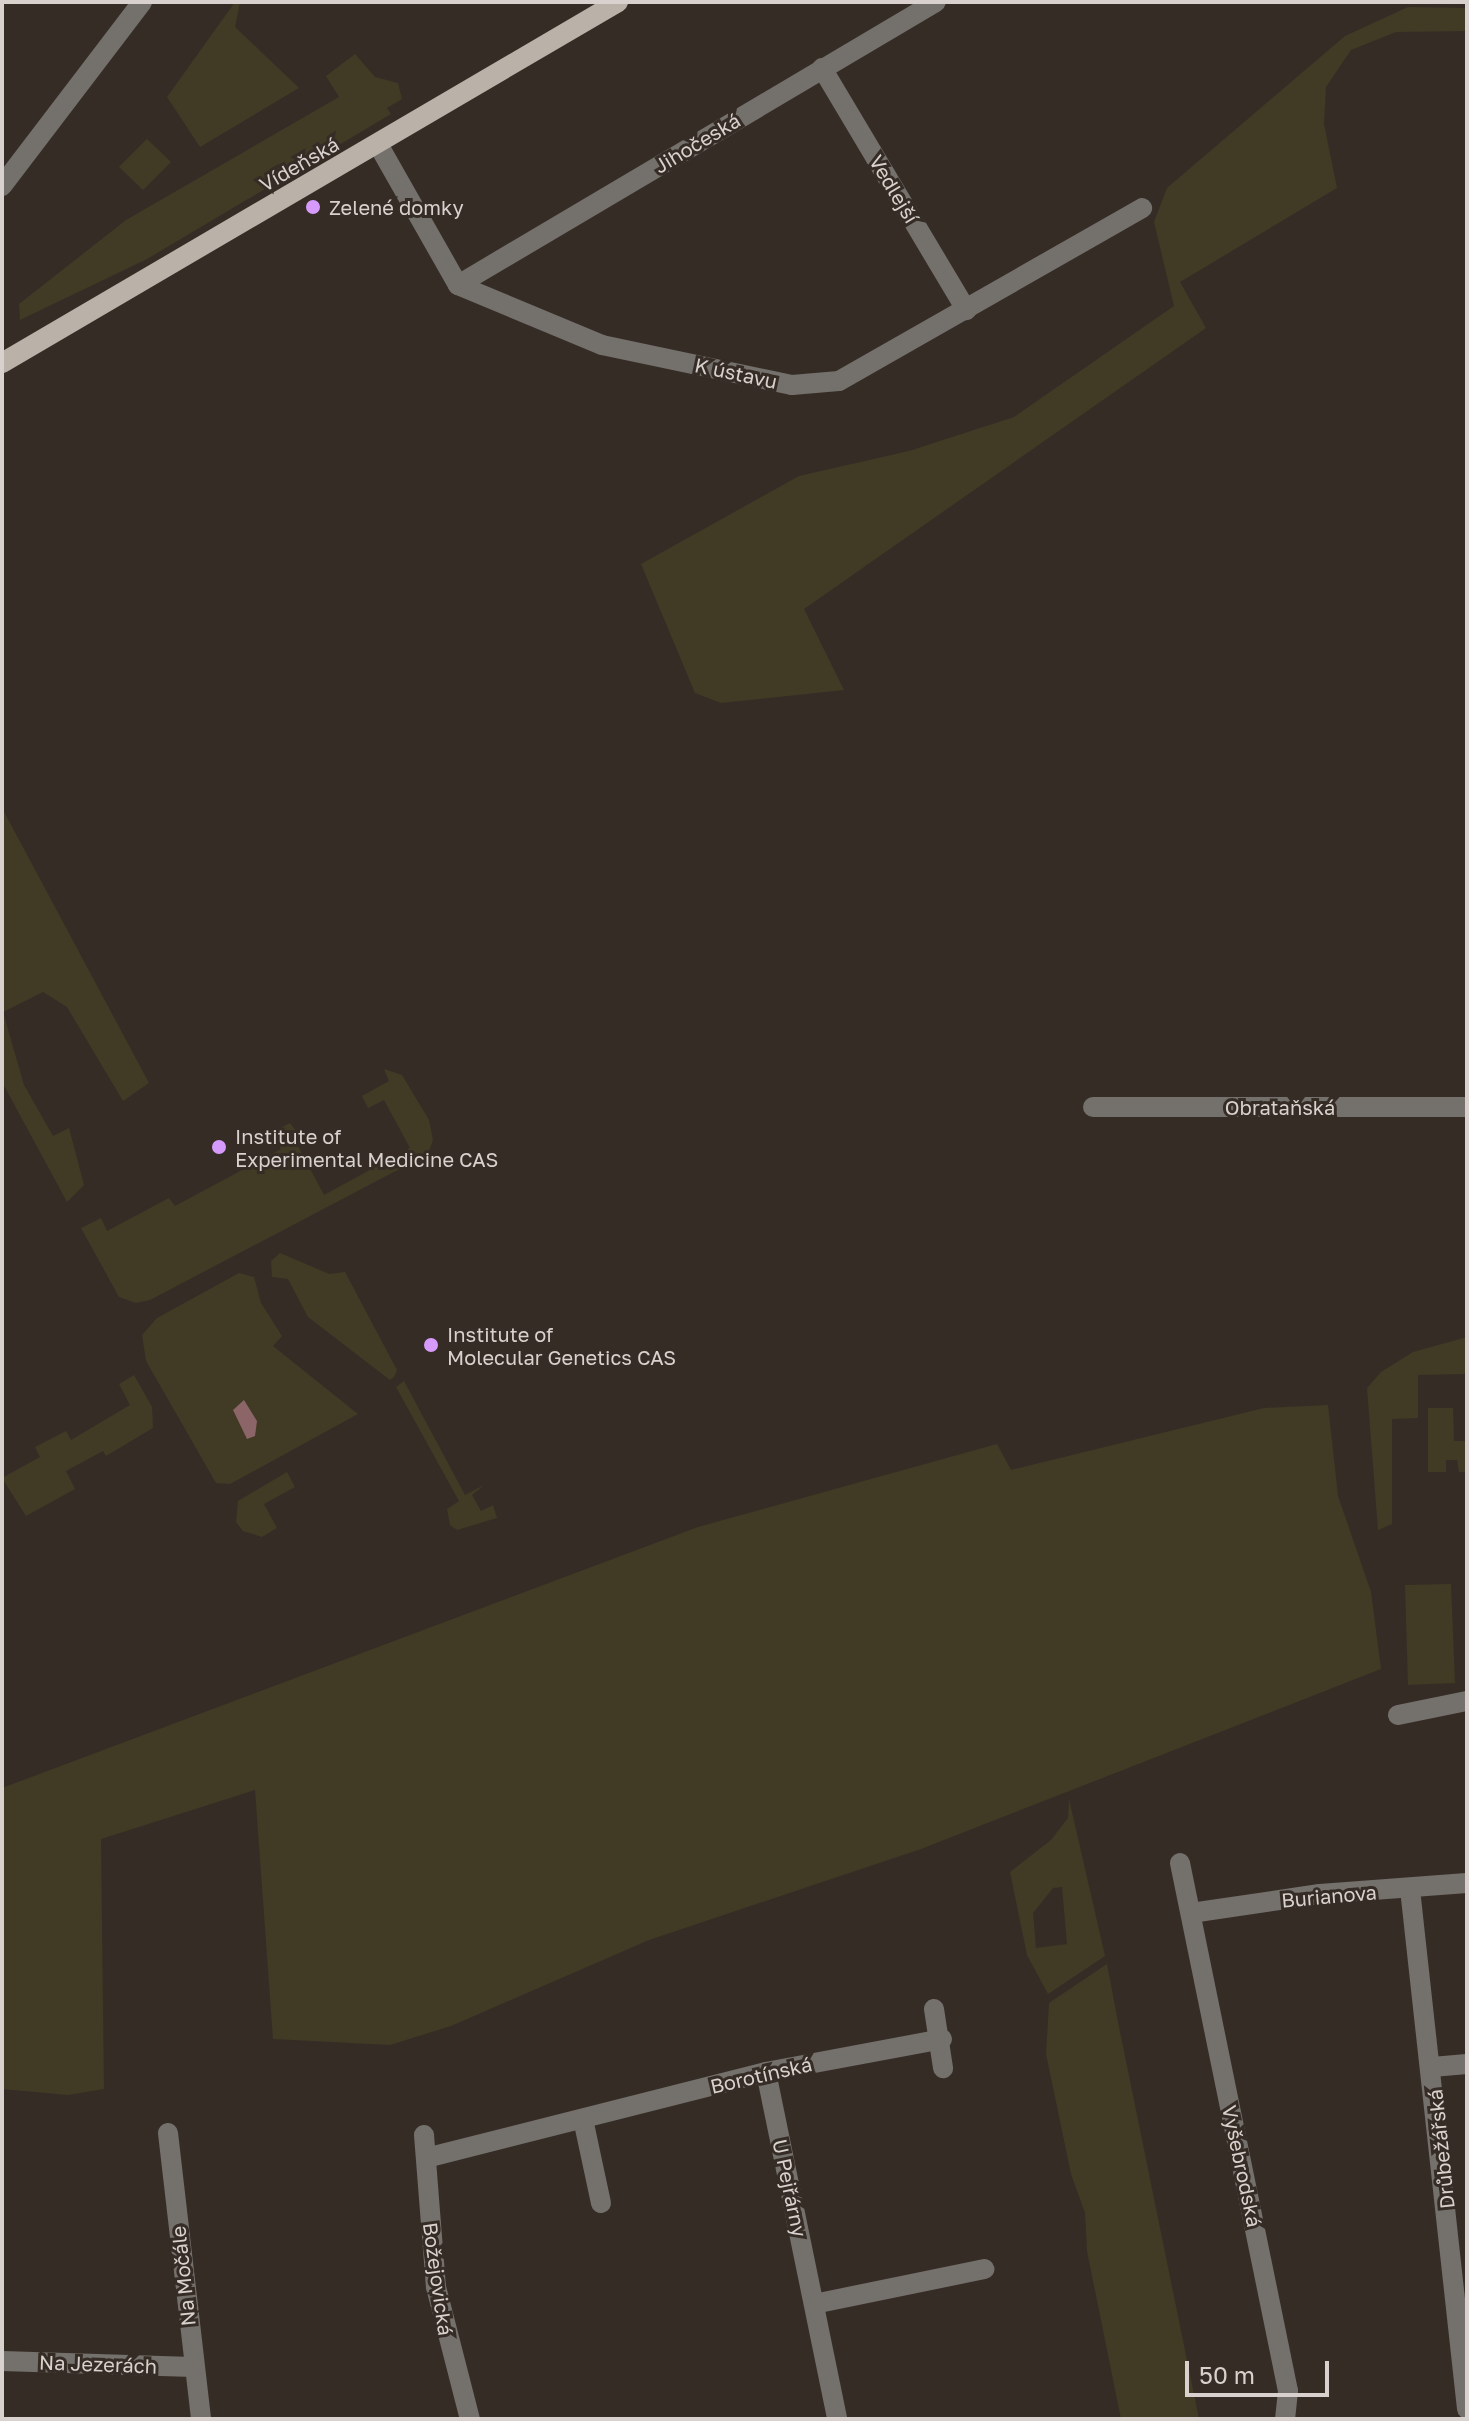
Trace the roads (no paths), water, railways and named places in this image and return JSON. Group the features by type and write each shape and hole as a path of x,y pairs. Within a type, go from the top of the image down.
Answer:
{"main road":[{"name":"Vídeňská","path":"2,363 379,146 618,2"}],"street":[{"path":"2,186 142,2"},
{"name":"Jihočeská","path":"458,285 936,2"},
{"name":"Vedlejší","path":"822,68 966,310"},
{"path":"379,146 458,285"},
{"name":"K ústavu","path":"458,285 602,345 792,385 839,381 1142,208"},
{"name":"Obrataňská","path":"1093,1107 1467,1107"},
{"path":"1398,1715 1467,1701"},
{"name":"Vyšebrodská","path":"1180,1863 1288,2391 1285,2419"},
{"name":"Burianova","path":"1191,1913 1320,1894 1467,1883"},
{"name":"Drůbežářská","path":"1410,1889 1432,2067 1458,2225 1467,2409"},
{"path":"934,2009 943,2068"},
{"name":"Borotínská","path":"426,2158 766,2072 940,2039"},
{"path":"1432,2067 1467,2064"},
{"name":"U Pejřárny","path":"766,2072 837,2419"},
{"path":"583,2119 601,2203"},
{"name":"Na Močále","path":"168,2133 201,2419"},
{"name":"Božejovická","path":"424,2135 436,2287 470,2419"},
{"path":"814,2304 984,2269"},
{"name":"Na Jezerách","path":"2,2361 193,2367"}],"place":[{"name":"Zelené domky","path":"313,207"},
{"name":"Institute of Experimental Medicine CAS","path":"219,1147"},
{"name":"Institute of Molecular Genetics CAS","path":"431,1345"}]}
